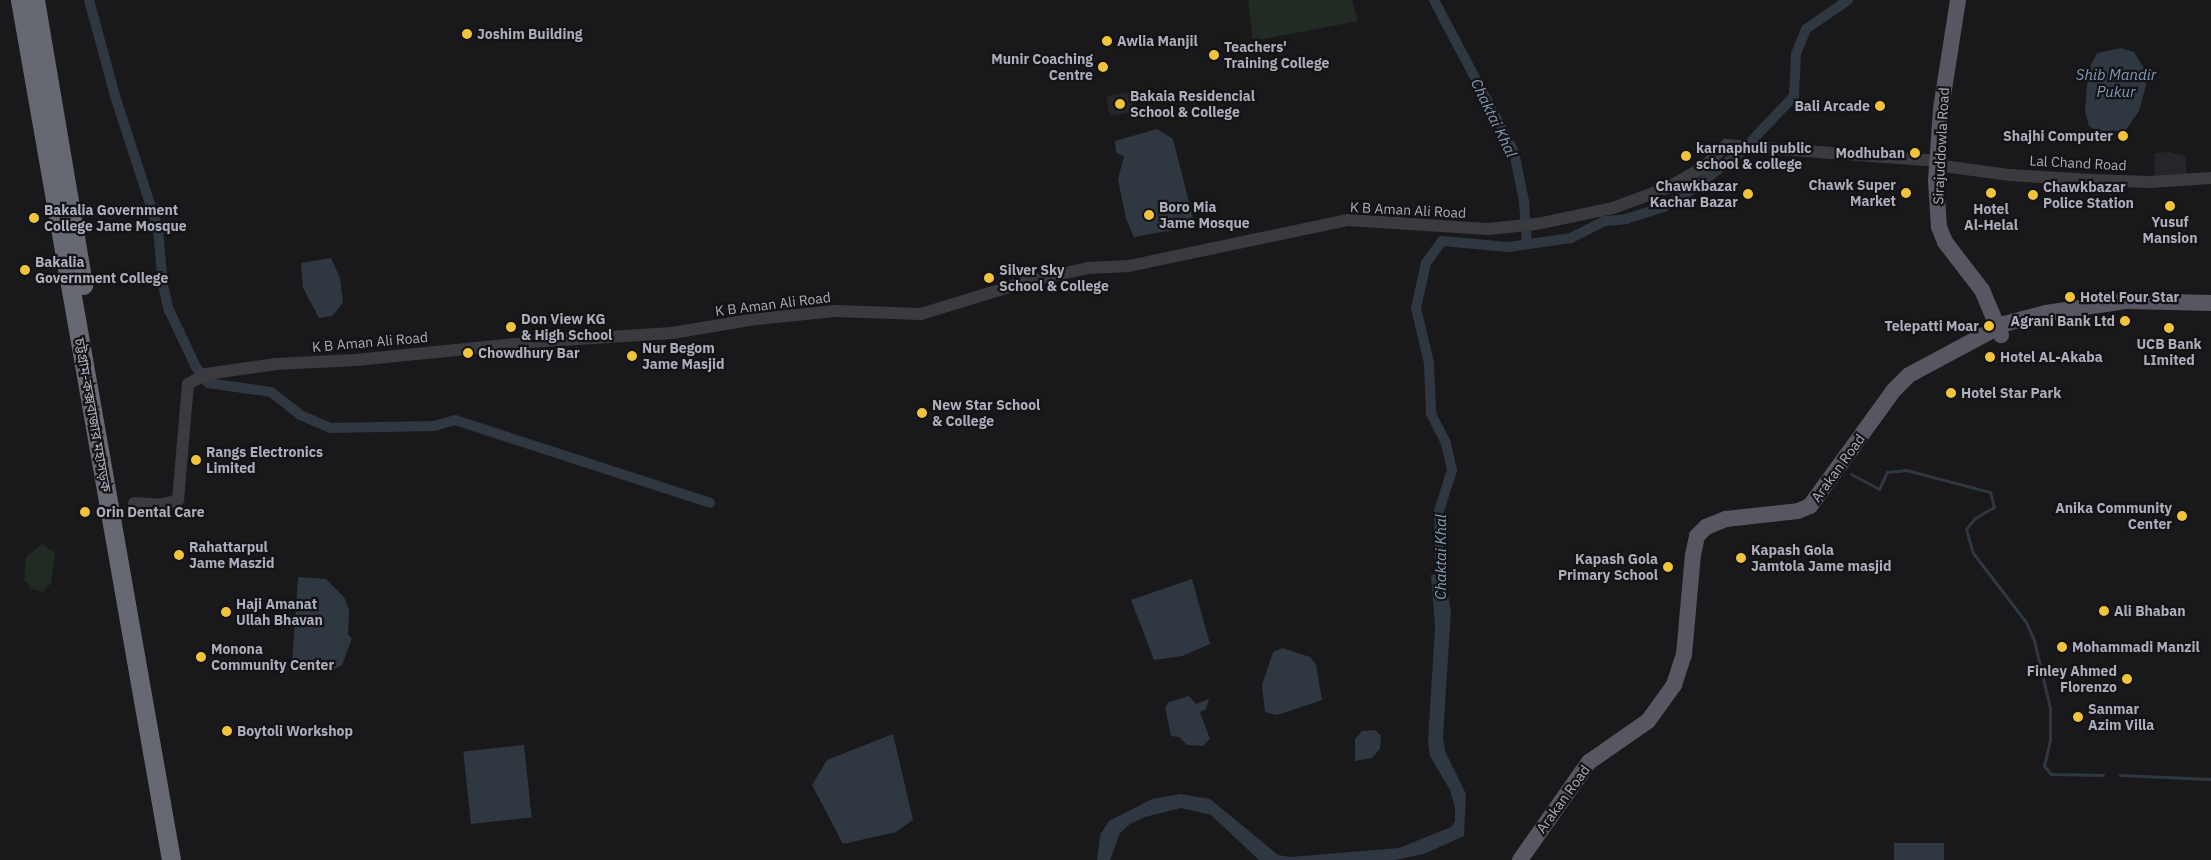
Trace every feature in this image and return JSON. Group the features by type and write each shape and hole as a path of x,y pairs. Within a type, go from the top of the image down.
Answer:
{"highway":[{"name":"চট্টগ্রাম-কক্সবাজার মহাসড়ক","path":"20,0 171,860"},
{"name":"চট্টগ্রাম-কক্সবাজার মহাসড়ক","path":"35,0 184,860"}],"main road":[{"name":"Sirajuddowla Road","path":"1958,0 1941,109 1939,227 1945,242 1982,290 2002,330"},
{"name":"Sirajuddowla Road","path":"1939,165 1952,65 1966,0"},
{"name":"Arakan Road","path":"1529,859 1589,762 1648,721 1674,684 1684,655 1697,536 1706,527 1726,519 1798,511 1810,506 1894,390 1909,375 2002,330 2046,313 2124,301 2211,302"},
{"name":"Arakan Road","path":"1529,859 1586,775 1604,757 1632,740 1655,721 1679,688 1689,647 1698,556 1703,541 1715,532 1735,524 1800,518 1814,512 1896,395 1934,368 2002,330 2044,320 2126,309 2211,309"}],"street":[{"name":"K B Aman Ali Road","path":"134,503 160,505 178,500 188,384 200,376 276,364 356,360 546,341 672,333 757,319 836,311 922,314 1032,280 1088,268 1129,266 1348,220 1488,229 1537,224 1614,208 1667,188 1704,167 1724,148 1781,150 1939,165"},
{"name":"Lal Chand Road","path":"1939,165 2010,175 2098,180 2150,182 2211,178"}],"shaded area":[{"path":"1248,0 1352,0 1358,21 1253,41"},
{"name":"Bakaia Residencial School & College","path":"1131,92 1134,112 1109,116 1106,96"},
{"path":"2169,152 2186,156 2186,177 2154,178 2155,153"},
{"path":"42,544 55,553 51,583 43,592 32,589 24,580 26,557"}],"water":[{"name":"Shib Mandir Pukur","path":"2121,48 2134,52 2145,70 2146,85 2139,111 2125,131 2097,131 2089,126 2085,111 2088,71 2097,53"},
{"path":"1157,129 1173,139 1195,226 1134,237 1126,219 1118,179 1124,157 1116,152 1115,141"},
{"path":"331,258 340,278 343,303 332,316 319,318 303,288 301,263"},
{"path":"1444,574 1451,611 1443,737 1445,751 1466,794 1464,836 1424,854 1395,860 1259,860 1211,815 1181,808 1145,817 1130,824 1120,833 1110,860 1097,860 1100,835 1109,821 1152,799 1180,794 1210,799 1278,855 1290,857 1399,848 1451,827 1455,821 1455,807 1450,790 1430,756 1428,741 1435,627 1431,575"},
{"path":"298,577 326,579 344,597 349,609 348,635 352,638 342,665 329,672 292,665"},
{"path":"1192,579 1210,644 1182,656 1154,660 1131,600"},
{"path":"1282,648 1310,657 1316,665 1322,700 1277,715 1265,712 1262,685 1273,652"},
{"path":"1189,696 1196,704 1209,699 1206,709 1200,712 1210,739 1203,746 1187,745 1179,737 1171,736 1165,707 1169,702"},
{"path":"1375,730 1381,736 1380,749 1372,758 1355,761 1355,739 1362,731"},
{"path":"893,734 913,820 896,832 843,844 812,785 827,760"},
{"path":"524,745 532,818 471,824 463,751"},
{"path":"1894,843 1944,843 1944,860 1894,860"}],"waterway":[{"path":"89,0 115,96 158,228 163,285 169,310 196,367 208,383 271,392 300,415 330,428 434,426 455,420 710,503"},
{"name":"Chaktai Khal","path":"1434,0 1514,152 1524,201 1527,244"},
{"name":"Chaktai Khal","path":"1441,586 1439,511 1452,470 1446,443 1431,413 1429,363 1416,308 1426,263 1442,241 1508,247 1571,238 1605,221 1626,219 1664,207 1694,188 1742,151 1794,96 1796,54 1806,29 1848,0"},
{"path":"1851,474 1879,489 1887,472 1906,470 1990,492 1994,507 1975,518 1966,529 1973,553 2026,622 2034,640 2050,708 2050,740 2044,766 2051,774 2103,775"},
{"path":"2120,775 2211,779"}],"place":[{"name":"Joshim Building","path":"467,34"},
{"name":"Awlia Manjil","path":"1107,41"},
{"name":"Teachers' Training College","path":"1214,55"},
{"name":"Munir Coaching Centre","path":"1103,67"},
{"name":"Bakaia Residencial School & College","path":"1120,104"},
{"name":"Bali Arcade","path":"1880,106"},
{"name":"Shajhi Computer","path":"2123,136"},
{"name":"Modhuban","path":"1915,153"},
{"name":"karnaphuli public school & college","path":"1686,156"},
{"name":"Chawk Super Market","path":"1906,193"},
{"name":"Hotel Al-Helal","path":"1991,193"},
{"name":"Chawkbazar Kachar Bazar","path":"1748,194"},
{"name":"Chawkbazar Police Station","path":"2033,195"},
{"name":"Yusuf Mansion","path":"2170,206"},
{"name":"Boro Mia Jame Mosque","path":"1149,215"},
{"name":"Bakalia Government College Jame Mosque","path":"34,218"},
{"name":"Bakalia Government College","path":"25,270"},
{"name":"Silver Sky School & College","path":"989,278"},
{"name":"Hotel Four Star","path":"2070,297"},
{"name":"Agrani Bank Ltd","path":"2125,321"},
{"name":"Telepatti Moar","path":"1989,326"},
{"name":"Don View KG & High School","path":"511,327"},
{"name":"UCB Bank LImited","path":"2169,328"},
{"name":"Chowdhury Bar","path":"468,353"},
{"name":"Nur Begom Jame Masjid","path":"632,356"},
{"name":"Hotel AL-Akaba","path":"1990,357"},
{"name":"Hotel Star Park","path":"1951,393"},
{"name":"New Star School & College","path":"922,413"},
{"name":"Rangs Electronics Limited","path":"196,460"},
{"name":"Orin Dental Care","path":"85,512"},
{"name":"Anika Community Center","path":"2182,516"},
{"name":"Rahattarpul Jame Maszid","path":"179,555"},
{"name":"Kapash Gola Jamtola Jame masjid","path":"1741,558"},
{"name":"Kapash Gola Primary School","path":"1668,567"},
{"name":"Ali Bhaban","path":"2104,611"},
{"name":"Haji Amanat Ullah Bhavan","path":"226,612"},
{"name":"Mohammadi Manzil","path":"2062,647"},
{"name":"Monona Community Center","path":"201,657"},
{"name":"Finley Ahmed Florenzo","path":"2127,679"},
{"name":"Sanmar Azim Villa","path":"2078,717"},
{"name":"Boytoli Workshop","path":"227,731"}]}
